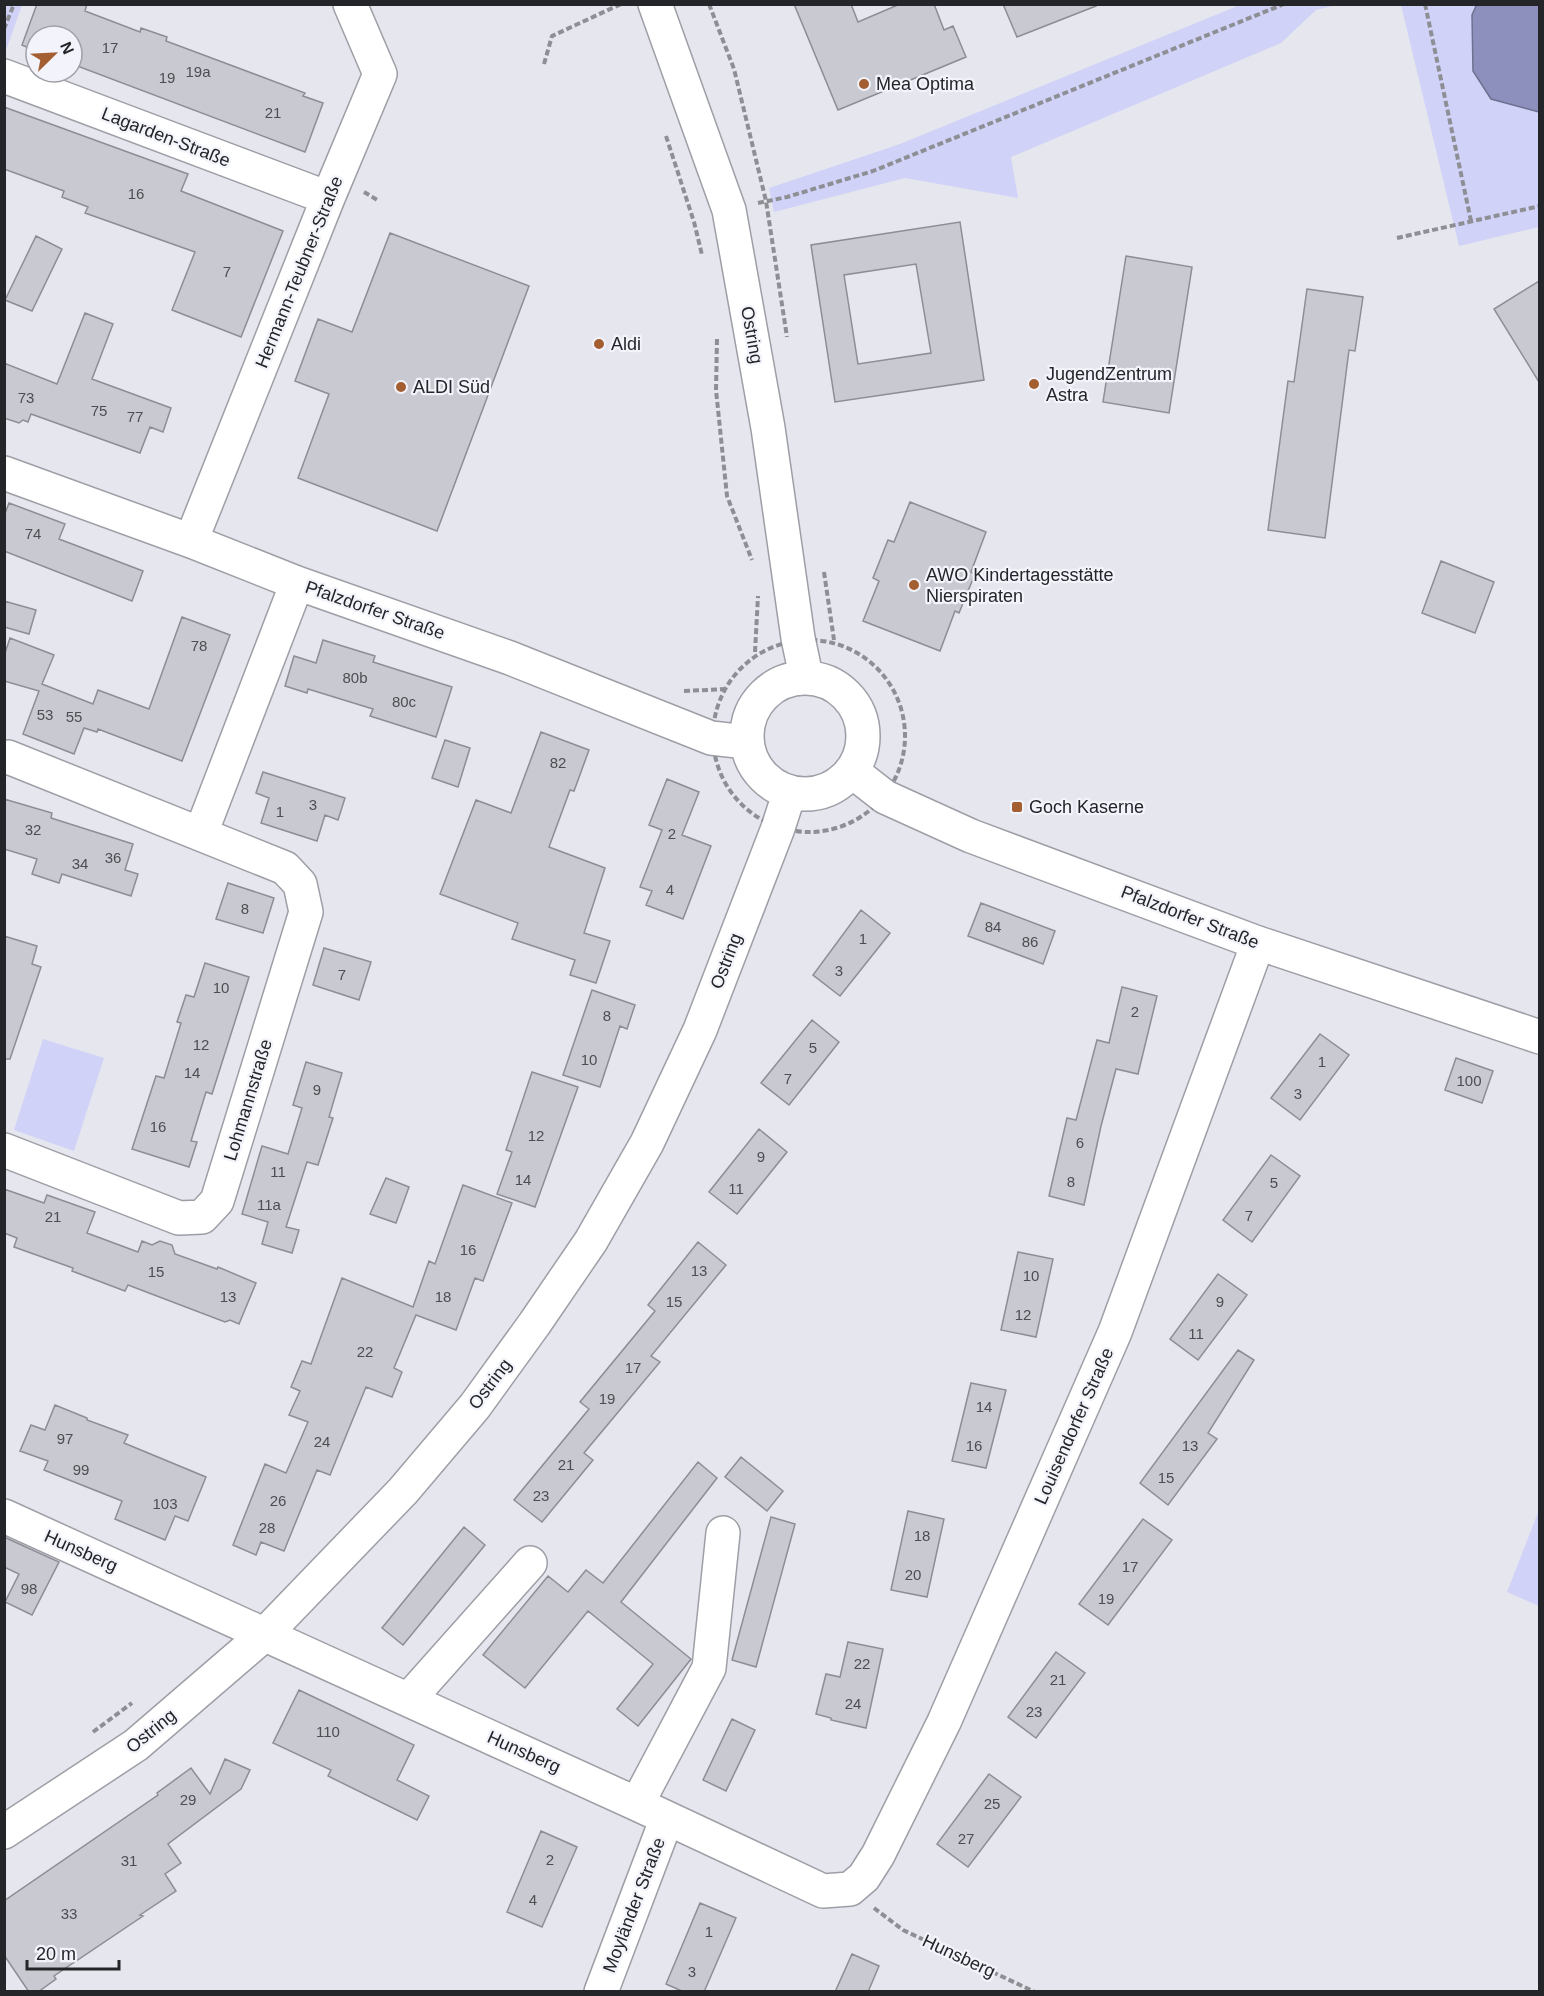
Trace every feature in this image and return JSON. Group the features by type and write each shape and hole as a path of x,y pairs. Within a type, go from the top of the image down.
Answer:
{"street":[{"name":"Hermann-Teubner-Straße","path":"191,541 380,74 350,4"},
{"name":"Ostring","path":"655,4 729,210 768,428 798,638 806,676"},
{"name":"Lagarden-Straße","path":"4,76 328,198"},
{"name":"Pfalzdorfer Straße","path":"4,473 191,541 297,583 510,658 711,738 746,742"},
{"path":"201,833 297,583"},
{"path":"806,676 830,682 851,697 862,719 864,744 853,772 837,786 818,794 789,794 769,783 753,765 746,742 752,709 759,701 774,685 806,676"},
{"name":"Lohmannstraße","path":"4,758 201,833 285,868 300,884 306,912 217,1201 202,1217 179,1218 4,1150"},
{"name":"Pfalzdorfer Straße","path":"853,772 885,796 971,836 1081,875 1258,943 1539,1036"},
{"name":"Ostring","path":"4,1832 136,1745 265,1634 403,1491 467,1414 535,1323 591,1241 647,1143 700,1030 789,794"},
{"name":"Louisendorfer Straße","path":"850,1889 864,1877 878,1855 944,1722 1115,1332 1258,943"},
{"name":"Hunsberg","path":"4,1516 823,1891 850,1889"},
{"path":"637,1804 709,1668 723,1533"},
{"path":"409,1700 530,1563"},
{"name":"Moyländer Straße","path":"601,1992 667,1818"}],"path":[{"path":"4,29 14,4"},
{"path":"544,64 552,36 621,4"},
{"path":"766,201 787,197 873,171 1284,4"},
{"path":"1425,4 1471,221"},
{"path":"665,135 694,222 705,266"},
{"path":"1397,238 1539,206"},
{"path":"718,333 716,390 728,496 754,566"},
{"path":"755,652 798,638 834,640 879,667 904,713 902,765 885,796 855,822 830,831 803,833 778,828 752,815 732,795 718,771 711,738 716,704 755,652 758,586"},
{"path":"92,1733 138,1698"},
{"name":"Hunsberg","path":"850,1889 903,1930 1035,1992"}],"shaded area":[{"path":"1477,4 1539,5 1539,112 1491,99 1473,71 1472,15"},
{"path":"7,5 22,5 5,53 4,10"},
{"path":"1240,5 1336,5 1316,10 1281,43 1011,157 1018,198 905,178 774,212 769,188 900,144"},
{"path":"1401,5 1477,5 1472,15 1473,71 1491,99 1539,112 1539,227 1459,246"},
{"path":"43,1039 104,1058 74,1151 14,1130"},
{"path":"1539,1510 1539,1606 1507,1592"}],"building":[{"path":"37,4 87,4 85,11 140,32 141,28 167,37 166,41 305,93 303,96 323,103 305,152 84,69 84,24 30,24"},
{"name":"Mea Optima","path":"794,4 851,4 858,22 900,4 934,4 944,30 953,26 966,57 838,110"},
{"path":"1003,4 1095,4 1096,6 1017,37"},
{"path":"4,107 188,174 181,191 283,231 241,337 172,310 195,252 85,213 88,207 62,197 64,191 4,169"},
{"path":"960,222 984,380 835,402 811,245","holes":["916,264 931,353 858,364 844,275"]},
{"name":"ALDI Süd","path":"390,233 529,286 437,531 298,478 329,394 295,381 318,319 352,332"},
{"path":"36,236 62,249 32,311 5,300"},
{"path":"1126,256 1192,267 1169,413 1103,402"},
{"path":"1539,281 1539,382 1494,309"},
{"path":"1307,289 1363,297 1355,351 1349,350 1325,538 1268,530 1288,381 1294,382"},
{"path":"85,313 113,324 92,379 171,408 163,432 150,427 140,453 31,414 28,422 23,420 19,423 4,418 4,363 57,384"},
{"path":"910,502 986,532 971,572 975,574 959,613 955,611 940,651 863,621 879,581 873,578 888,540 894,542"},
{"path":"9,503 65,524 59,539 143,571 132,601 4,551 4,516"},
{"path":"1441,561 1494,582 1475,633 1422,613"},
{"path":"4,601 36,610 29,634 4,627"},
{"path":"182,617 230,635 182,761 98,729 97,732 84,728 74,754 23,734 39,691 4,681 4,656 10,638 54,655 42,684 93,704 98,690 149,709"},
{"path":"323,640 375,656 373,662 452,687 436,737 370,716 373,709 308,689 307,693 285,686 294,656 316,663"},
{"path":"541,732 589,750 574,791 570,790 549,847 605,868 584,933 610,941 596,983 570,975 575,960 512,939 518,923 440,894 476,800 511,813"},
{"path":"445,740 470,748 458,787 432,778"},
{"path":"263,772 345,798 338,820 325,815 317,841 261,823 269,798 256,793"},
{"path":"667,779 699,792 682,835 711,846 683,919 646,905 652,891 640,887 662,830 649,825"},
{"path":"4,799 52,813 51,818 133,844 125,870 138,874 131,896 62,874 59,883 32,874 37,859 4,849"},
{"path":"228,883 274,898 263,933 216,919"},
{"path":"981,903 1055,931 1043,964 968,936"},
{"path":"861,910 890,933 840,996 813,975"},
{"path":"4,936 37,946 32,964 41,967 10,1059 4,1059"},
{"path":"324,948 371,962 359,1000 313,985"},
{"path":"205,963 249,977 212,1094 206,1092 191,1141 197,1142 189,1167 132,1149 156,1076 164,1078 181,1023 177,1022 186,995 194,997"},
{"path":"1122,987 1157,996 1138,1074 1116,1069 1084,1205 1049,1196 1067,1118 1076,1120 1097,1040 1109,1043"},
{"path":"592,990 635,1005 627,1029 620,1026 600,1087 563,1075"},
{"path":"812,1020 839,1042 789,1105 761,1083"},
{"path":"1320,1034 1349,1055 1300,1120 1271,1098"},
{"path":"1456,1058 1493,1071 1482,1103 1445,1090"},
{"path":"306,1062 342,1073 329,1117 333,1118 318,1165 307,1162 286,1227 299,1230 292,1253 262,1244 268,1222 242,1214 262,1146 288,1154 302,1108 293,1105"},
{"path":"532,1072 578,1087 535,1207 497,1194 512,1152 506,1150"},
{"path":"759,1129 787,1152 737,1214 709,1192"},
{"path":"1271,1155 1300,1176 1252,1242 1223,1220"},
{"path":"386,1178 409,1187 396,1223 370,1214"},
{"path":"463,1185 512,1203 483,1281 475,1278 456,1330 416,1315 394,1368 402,1372 392,1397 366,1387 330,1475 317,1470 284,1551 261,1542 256,1555 233,1545 265,1464 286,1473 308,1422 289,1415 300,1391 291,1387 302,1361 311,1364 342,1278 413,1307 429,1261 435,1264"},
{"path":"4,1189 44,1203 47,1195 95,1212 87,1233 138,1252 142,1241 152,1245 160,1241 172,1245 175,1254 217,1269 218,1267 256,1283 239,1324 230,1320 225,1322 128,1285 125,1291 72,1271 73,1268 14,1247 17,1238 4,1233"},
{"path":"698,1242 726,1265 651,1356 660,1362 584,1453 593,1460 542,1522 514,1500 589,1409 580,1402 655,1311 648,1305"},
{"path":"1018,1252 1053,1259 1036,1337 1001,1330"},
{"path":"1218,1274 1247,1295 1198,1360 1170,1339"},
{"path":"1238,1350 1254,1360 1208,1433 1217,1439 1168,1505 1140,1483"},
{"path":"971,1383 1006,1390 986,1468 952,1461"},
{"path":"55,1405 128,1435 124,1443 206,1477 188,1521 175,1516 165,1540 115,1519 122,1501 44,1470 48,1461 20,1451 31,1425 45,1430"},
{"path":"741,1457 783,1491 767,1511 725,1477"},
{"path":"698,1462 717,1478 621,1602 691,1659 638,1726 617,1709 653,1664 588,1611 525,1688 483,1655 548,1576 568,1592 586,1570 603,1583"},
{"path":"908,1511 944,1519 927,1597 891,1590"},
{"path":"771,1517 795,1524 756,1667 732,1660"},
{"path":"1143,1519 1172,1540 1108,1625 1079,1604"},
{"path":"464,1527 485,1545 403,1645 382,1628"},
{"path":"4,1537 59,1562 32,1615 5,1602 19,1574 4,1567"},
{"path":"848,1642 883,1649 866,1728 816,1714 826,1674 840,1677"},
{"path":"1056,1652 1085,1673 1036,1738 1008,1717"},
{"path":"299,1690 414,1745 397,1780 429,1796 417,1820 328,1776 331,1770 273,1743"},
{"path":"732,1719 755,1730 726,1791 703,1780"},
{"path":"225,1759 250,1770 241,1789 168,1844 181,1863 165,1874 176,1891 54,1976 56,1979 38,1992 29,1992 4,1955 4,1901 158,1795 157,1793 191,1768 210,1794"},
{"path":"989,1774 1021,1797 968,1867 937,1844"},
{"path":"541,1831 577,1847 542,1927 507,1912"},
{"path":"700,1903 736,1918 704,1992 684,1992 666,1984"},
{"path":"852,1954 879,1966 868,1992 835,1992"}],"place":[{"name":"Mea Optima","path":"864,84"},
{"name":"Aldi","path":"599,344"},
{"name":"JugendZentrum Astra","path":"1034,384"},
{"name":"ALDI Süd","path":"401,387"},
{"name":"AWO Kindertagesstätte Nierspiraten","path":"914,585"},
{"name":"Goch Kaserne","path":"1017,807"}]}
